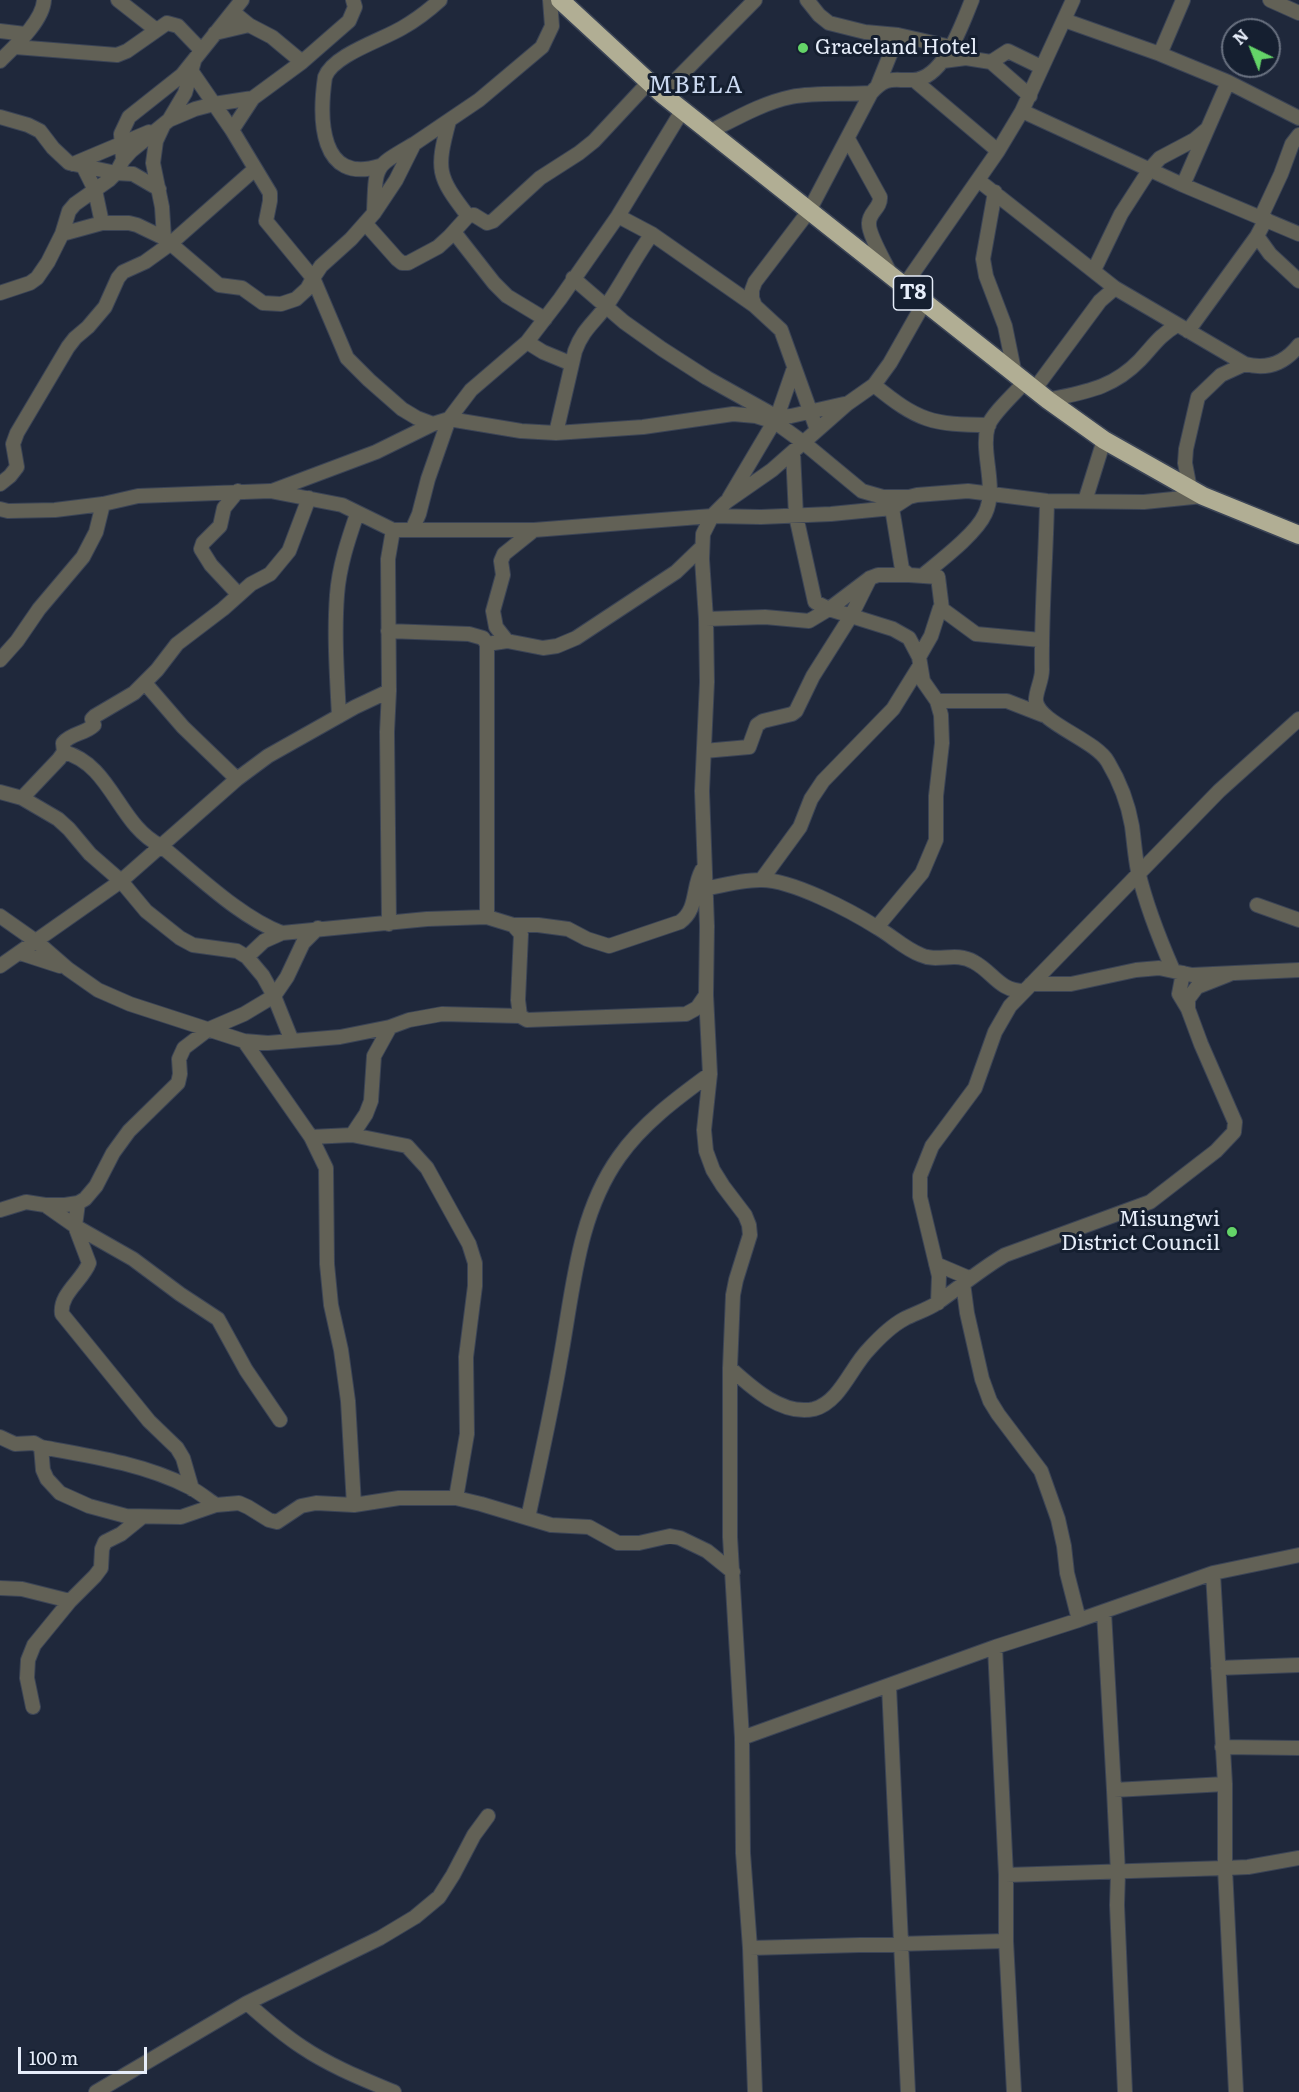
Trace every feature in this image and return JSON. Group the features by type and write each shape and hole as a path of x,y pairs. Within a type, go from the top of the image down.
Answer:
{"highway":[{"name":"T8","path":"560,0 682,111 1030,387 1104,440 1196,492 1299,535"}],"street":[{"path":"0,61 15,47 41,13 44,0"},
{"path":"118,0 155,29"},
{"path":"120,166 124,125 129,117 165,90 196,61 242,0"},
{"path":"231,130 253,98 302,62 349,21 355,7 353,0"},
{"path":"440,0 402,28 339,61 327,73 322,123 326,140 344,166 365,171 380,166 479,100 542,47 552,26 550,0"},
{"path":"380,166 376,174 369,218 402,263 408,263 438,247 468,216 474,215 487,223 494,221 540,178 594,141 755,0"},
{"path":"807,0 829,23 865,32 898,35 951,47"},
{"path":"709,132 756,109 789,98 874,90 895,78 914,80 933,72 951,47 972,0"},
{"path":"848,139 880,197 880,205 871,216 869,226 898,281 978,180 998,151 1022,111 1073,0"},
{"path":"1160,54 1183,0"},
{"path":"1270,0 1291,7"},
{"path":"233,12 249,26 272,37 302,62"},
{"path":"1064,20 1160,54 1228,82 1299,118"},
{"path":"15,47 117,55 127,51 167,22 178,26 214,104 270,194 266,221 313,278 347,358 402,409 433,424"},
{"path":"215,33 249,26"},
{"path":"0,31 25,34"},
{"path":"755,306 752,290 755,282 809,211 874,90 898,35"},
{"path":"991,62 1008,51 1041,67"},
{"path":"943,61 966,58 991,62 1029,96"},
{"path":"167,241 153,163 154,152 164,124 185,93 196,61"},
{"path":"914,80 998,151"},
{"path":"1183,185 1228,82"},
{"path":"78,165 195,109 253,98"},
{"path":"412,530 449,419 471,390 527,342 545,319 618,216 682,111"},
{"path":"1022,111 1183,185 1299,234"},
{"path":"0,117 40,131 52,148 69,163 120,166 159,189"},
{"path":"449,121 441,158 441,174 447,188 468,216"},
{"path":"0,293 30,283 37,278 62,234 69,211 120,166 130,151 164,124"},
{"path":"1094,270 1143,166 1194,140 1207,129"},
{"path":"1030,387 1102,388 1128,370 1158,338 1182,328 1257,236 1292,144 1299,135"},
{"path":"62,234 102,223 129,223 146,229 167,241 219,285 242,288 263,303 281,304 296,299 307,289 321,266 351,239 369,218 396,180 414,144"},
{"path":"78,165 95,190 102,223"},
{"path":"0,484 17,467 13,444 15,438 75,338 105,308 118,278 123,272 145,261 255,169"},
{"path":"978,180 1111,284 1245,364 1257,367 1275,365 1299,345"},
{"path":"995,192 983,259 986,276 1030,387"},
{"path":"618,216 652,234 755,306 781,330 817,430"},
{"path":"454,232 507,296 545,319"},
{"path":"556,433 580,338 606,306 652,234"},
{"path":"1257,236 1270,254 1299,281"},
{"path":"573,278 644,337 776,419 798,448 862,491 883,497 909,497 968,491 1047,501 1144,502 1196,492 1185,463 1198,397 1227,371 1245,364"},
{"path":"915,575 948,553 982,519 986,513 990,495 988,425 1004,404 1030,387 1100,301 1111,284"},
{"path":"755,2092 750,1947 743,1853 742,1738 730,1537 730,1368 733,1295 750,1235 745,1215 713,1170 706,1150 704,1130 710,1074 702,791 707,693 703,534 712,516 726,502 798,448 847,404 874,385 890,363 924,303"},
{"path":"527,342 543,352 572,364"},
{"path":"1224,352 1227,371"},
{"path":"726,502 776,419 794,368"},
{"path":"874,385 897,404 920,417 941,423 988,425"},
{"path":"270,491 375,452 433,424 449,419 521,431 556,433 643,427 733,414 776,419 847,404"},
{"path":"1085,501 1104,440"},
{"path":"798,448 796,516 815,602 829,609 893,629 912,642 923,681 937,701 941,715 942,743 936,796 936,840 922,873 877,927"},
{"path":"238,491 224,508 220,526 203,543 201,549 211,565 239,595"},
{"path":"0,509 8,511 56,510 103,504 138,496 270,491 342,505 393,530 534,530 712,516 796,516 892,508 909,497"},
{"path":"22,798 52,768 64,752 63,743 67,738 88,730 94,725 92,719 95,716 122,702 145,683 177,644 251,584 270,574 289,551 309,498"},
{"path":"1046,716 1037,705 1037,694 1041,683 1047,501"},
{"path":"0,660 17,641 50,595 83,557 96,532 103,504"},
{"path":"892,508 902,569 915,575"},
{"path":"339,716 336,653 337,595 342,562 357,514"},
{"path":"389,924 388,559 393,530"},
{"path":"507,642 496,627 493,611 503,576 501,561 504,554 534,530"},
{"path":"487,644 507,642 543,648 557,646 576,638 676,572 702,546"},
{"path":"762,879 800,827 811,799 823,781 893,709 919,662 937,622 940,608 940,579 948,553"},
{"path":"706,619 765,617 809,621 870,578 878,575 915,575 940,579"},
{"path":"704,751 749,747 757,725 796,711 813,676 851,616 870,578"},
{"path":"940,608 976,634 1041,640"},
{"path":"388,631 469,634 483,638 487,644 487,917"},
{"path":"145,683 183,727 237,779"},
{"path":"0,966 121,881 237,779 286,745 389,691"},
{"path":"1020,706 1037,694"},
{"path":"730,1368 746,1382 775,1401 797,1410 814,1408 828,1402 838,1393 857,1361 895,1325 938,1303 1005,1255 1150,1202 1208,1157 1234,1132 1235,1122 1232,1112 1179,994 1178,972 1154,924 1139,874 1126,801 1108,761 1099,750 1046,716 1007,701 937,701"},
{"path":"938,1303 940,1287 920,1197 922,1167 932,1146 975,1088 995,1032 1010,1006 1219,791 1299,719"},
{"path":"64,752 84,760 94,768 135,826 153,842 248,916 282,933"},
{"path":"0,792 22,798 58,819 90,854 121,881 146,911 180,938 193,945 237,951 247,957 263,976 274,996 292,1041"},
{"path":"247,957 264,941 282,933 318,928 487,917 513,925 538,925 568,929 587,939 609,946 680,922 687,916 693,905 698,877 705,866"},
{"path":"705,889 762,879 788,885 816,896 877,927 919,955 930,958 964,957 976,962 1008,989 1071,984 1136,970 1159,968 1178,972 1230,974 1299,969"},
{"path":"1257,905 1299,920"},
{"path":"0,916 98,990 130,1004 244,1041 268,1043 340,1037 390,1028 425,1016 442,1014 520,1016 536,1021 686,1014 697,1008 706,995"},
{"path":"513,925 521,934 518,1000 520,1016"},
{"path":"1,1212 26,1202 45,1206 78,1203 92,1193 113,1153 129,1131 178,1083 181,1052 209,1029 244,1014 274,996 287,977 303,944 318,928"},
{"path":"20,953 68,969"},
{"path":"1188,1010 1188,999 1191,992 1197,987 1230,974"},
{"path":"352,1135 366,1114 370,1101 374,1056 390,1028"},
{"path":"244,1041 311,1137 326,1168 327,1264 331,1305 341,1350 348,1401 354,1505"},
{"path":"528,1518 583,1234 602,1186 633,1138 684,1093 710,1074"},
{"path":"311,1137 352,1135 407,1146 427,1168 470,1244 475,1263 475,1286 466,1358 467,1434 456,1498"},
{"path":"78,1203 75,1226 89,1263 63,1302 62,1314 149,1421 177,1448 183,1458 192,1489"},
{"path":"45,1206 133,1259 180,1294 213,1314 246,1370 280,1420"},
{"path":"936,1264 966,1281"},
{"path":"966,1281 967,1313 982,1379 994,1407 1041,1471 1058,1518 1067,1573 1079,1620"},
{"path":"0,1437 15,1444 34,1443 41,1447 100,1458 156,1473 192,1489 216,1505"},
{"path":"41,1447 43,1470 47,1479 60,1493 89,1506 126,1516 181,1517 216,1505 239,1503 277,1522 308,1504 326,1502 354,1505 399,1498 456,1498 481,1503 551,1525 589,1527 618,1543 681,1538 708,1551 733,1572"},
{"path":"33,1707 27,1678 28,1660 34,1645 101,1568 102,1549 105,1542 121,1534 142,1517"},
{"path":"742,1738 995,1647 1214,1573 1299,1555"},
{"path":"1214,1573 1225,1784 1225,1868 1236,2092"},
{"path":"0,1588 22,1589 70,1601"},
{"path":"1104,1612 1118,1873 1117,1905 1125,2092"},
{"path":"995,1647 1014,2092"},
{"path":"1218,1668 1299,1665"},
{"path":"889,1686 908,2092"},
{"path":"1222,1747 1299,1748"},
{"path":"1114,1790 1225,1784"},
{"path":"96,2092 247,2003 380,1938 415,1917 439,1897 474,1834 488,1816"},
{"path":"1006,1875 1248,1867 1299,1857"},
{"path":"750,1947 1006,1941"},
{"path":"247,2003 270,2024 304,2049 356,2077 394,2092"}],"place":[{"name":"Graceland Hotel","path":"803,48"},
{"name":"Misungwi District Council","path":"1232,1232"}],"district":[{"name":"MBELA","path":"696,86"}]}
